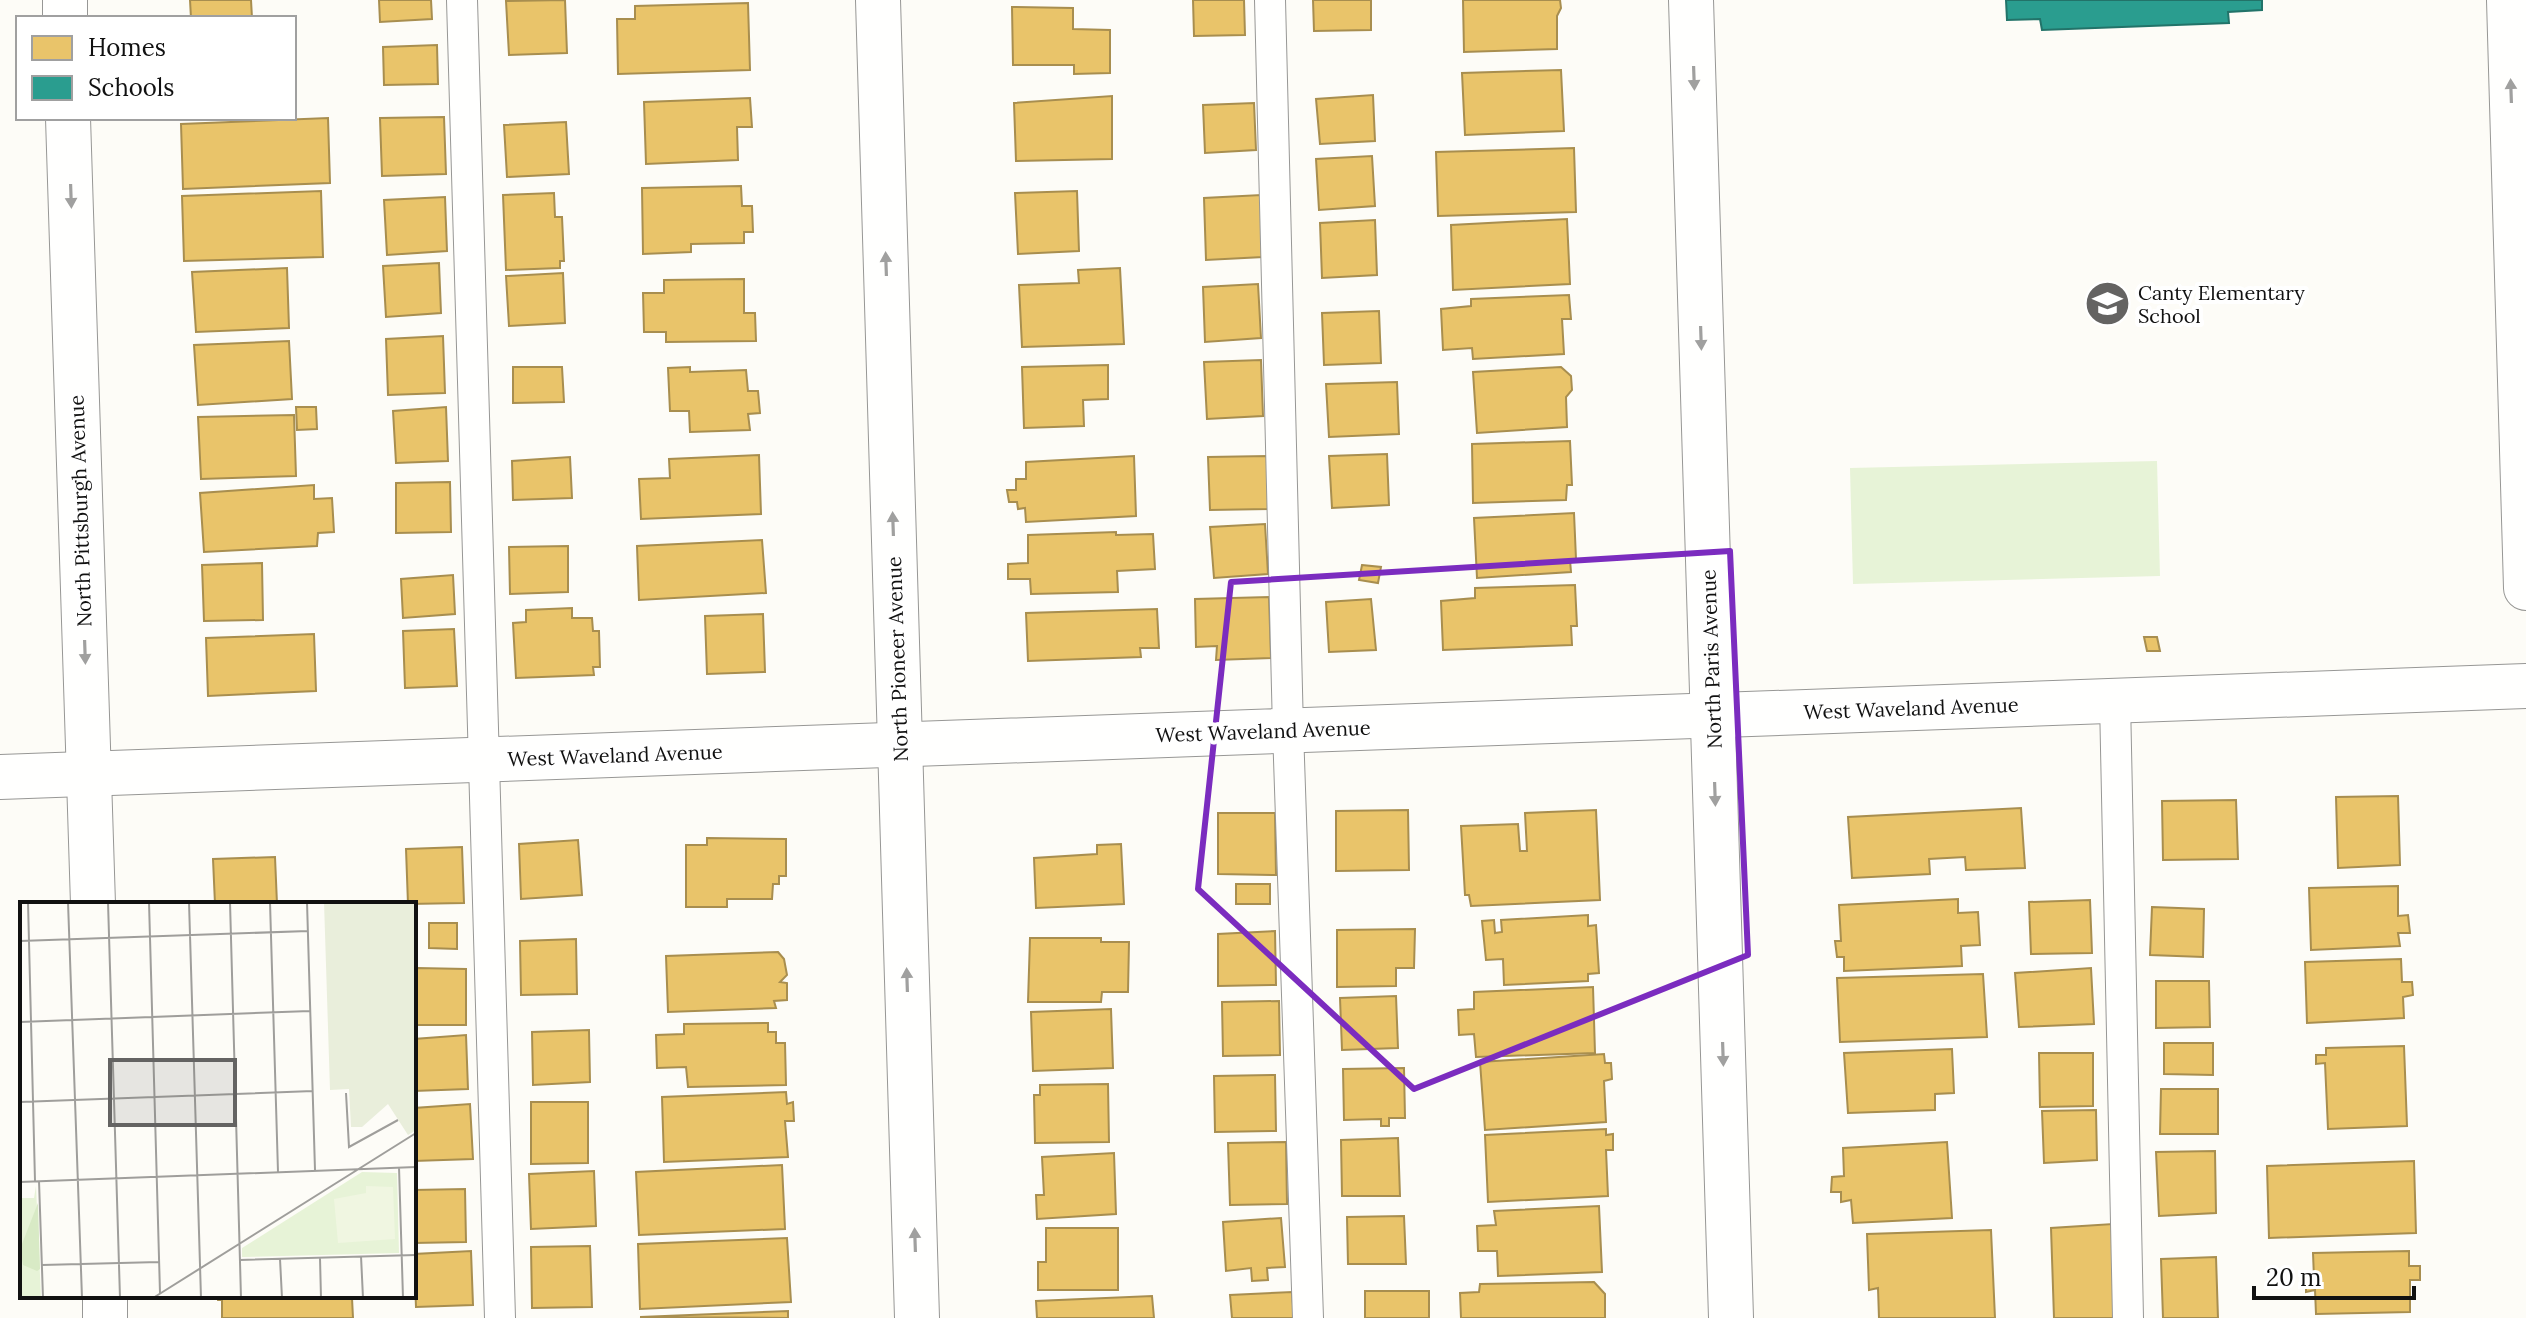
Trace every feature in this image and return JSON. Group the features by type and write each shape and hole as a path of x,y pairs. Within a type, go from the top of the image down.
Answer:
{"street":[{"name":"North Pioneer Avenue","path":"878,0 917,1318"},
{"name":"North Paris Avenue","path":"1691,0 1731,1318"},
{"path":"2509,0 2526,588"},
{"name":"North Pittsburgh Avenue","path":"68,120 93,902"},
{"name":"West Waveland Avenue","path":"0,777 2526,686"}],"lane":[{"path":"462,0 500,1318"},
{"path":"1270,0 1288,730 1308,1318"},
{"path":"2115,701 2128,1318"}],"highlighted area":[{"path":"1730,551 1748,955 1414,1089 1198,889 1231,582"}],"green space":[{"path":"2157,461 2160,576 1853,584 1850,468"}],"building: Homes":[{"path":"190,0 251,0 252,16 191,16"},
{"path":"379,0 431,0 432,19 380,22"},
{"path":"565,0 567,53 509,55 506,1"},
{"path":"1193,0 1244,0 1245,35 1194,36"},
{"path":"1313,0 1371,0 1371,30 1314,31"},
{"path":"1463,0 1560,0 1557,49 1464,52"},
{"path":"748,3 750,70 618,74 617,19 635,19 635,6"},
{"path":"1012,7 1073,8 1073,29 1110,30 1110,73 1074,74 1074,65 1013,65"},
{"path":"437,45 438,84 384,85 383,47"},
{"path":"1561,70 1564,131 1465,135 1462,73"},
{"path":"1373,95 1375,141 1320,144 1316,99"},
{"path":"1112,96 1112,159 1016,161 1014,103"},
{"path":"750,98 752,127 737,127 738,160 646,164 644,102"},
{"path":"1254,103 1256,150 1205,153 1203,105"},
{"path":"444,117 446,174 382,176 380,118"},
{"path":"328,118 330,183 183,189 181,124"},
{"path":"566,122 569,174 507,177 504,125"},
{"path":"1574,148 1576,212 1438,216 1436,152"},
{"path":"1372,156 1375,206 1319,210 1316,159"},
{"path":"741,186 742,206 752,206 753,232 744,232 744,243 691,244 691,252 643,254 642,188"},
{"path":"321,191 323,257 184,261 182,196"},
{"path":"1077,191 1079,251 1018,254 1015,193"},
{"path":"554,193 555,217 562,217 564,261 560,261 560,268 506,270 503,195"},
{"path":"1261,195 1263,257 1206,260 1204,198"},
{"path":"445,197 447,251 387,255 384,200"},
{"path":"1567,219 1570,284 1453,290 1451,225"},
{"path":"1375,220 1377,275 1322,278 1320,223"},
{"path":"439,263 441,313 386,317 383,266"},
{"path":"287,268 289,328 196,332 192,272"},
{"path":"1120,268 1124,344 1022,347 1019,285 1079,283 1078,270"},
{"path":"563,273 565,323 509,326 506,276"},
{"path":"744,279 744,313 755,313 756,341 666,342 666,332 644,332 643,293 664,293 664,280"},
{"path":"1258,284 1261,338 1205,342 1203,287"},
{"path":"1569,295 1571,319 1562,319 1564,354 1473,359 1472,348 1443,350 1441,309 1471,306 1471,299"},
{"path":"1379,311 1381,363 1324,365 1322,313"},
{"path":"443,336 445,393 388,395 386,339"},
{"path":"289,341 292,399 198,405 194,345"},
{"path":"1261,360 1263,416 1207,419 1204,362"},
{"path":"1108,365 1108,399 1083,400 1084,426 1024,428 1022,367"},
{"path":"513,367 562,367 564,402 513,403"},
{"path":"690,367 690,372 746,370 748,391 758,391 760,413 748,414 750,430 690,432 689,411 670,411 668,368"},
{"path":"1561,367 1571,376 1572,390 1566,397 1567,427 1477,433 1473,372"},
{"path":"1397,382 1399,434 1329,437 1326,384"},
{"path":"296,407 316,407 317,429 297,430"},
{"path":"446,407 448,461 396,463 393,411"},
{"path":"294,415 296,476 201,479 198,417"},
{"path":"1570,441 1572,485 1567,485 1566,500 1473,503 1472,444"},
{"path":"1387,454 1389,505 1332,508 1329,456"},
{"path":"759,455 761,514 641,519 639,479 670,478 669,459"},
{"path":"1134,456 1136,516 1026,522 1025,508 1018,509 1017,502 1009,502 1007,490 1016,490 1016,479 1026,479 1026,462"},
{"path":"1268,456 1269,509 1210,510 1208,457"},
{"path":"570,457 572,498 513,500 512,461"},
{"path":"450,482 451,532 396,533 396,483"},
{"path":"314,485 314,499 332,498 334,532 318,533 317,546 204,552 200,493"},
{"path":"1574,513 1576,559 1570,560 1571,572 1477,578 1474,518"},
{"path":"1265,524 1268,574 1214,578 1210,527"},
{"path":"1116,532 1116,535 1153,534 1155,569 1117,571 1118,592 1031,594 1030,579 1008,579 1008,564 1028,563 1028,535"},
{"path":"762,540 766,593 639,600 637,546"},
{"path":"568,546 568,592 510,594 509,547"},
{"path":"262,563 263,620 204,621 202,565"},
{"path":"1362,565 1381,567 1378,583 1359,580"},
{"path":"453,575 455,614 403,618 401,579"},
{"path":"1575,585 1577,626 1571,626 1572,645 1443,650 1441,601 1475,598 1475,588"},
{"path":"1269,597 1271,658 1216,660 1217,646 1196,647 1195,599"},
{"path":"1371,599 1376,650 1329,652 1326,602"},
{"path":"572,608 572,618 592,618 593,631 599,631 600,667 593,667 594,675 516,678 513,623 526,622 526,610"},
{"path":"1157,609 1159,648 1140,648 1141,657 1028,661 1026,613"},
{"path":"763,614 765,672 707,674 705,616"},
{"path":"454,629 457,686 405,688 403,631"},
{"path":"314,634 316,691 208,696 206,638"},
{"path":"2144,637 2157,637 2160,651 2147,651"},
{"path":"2398,796 2400,865 2338,868 2336,797"},
{"path":"2236,800 2238,859 2163,860 2162,801"},
{"path":"2021,808 2025,868 1966,870 1965,857 1929,859 1930,874 1852,878 1848,817"},
{"path":"1408,810 1409,870 1336,871 1336,811"},
{"path":"1596,810 1600,900 1471,906 1469,895 1465,895 1461,826 1518,824 1520,851 1527,851 1525,813"},
{"path":"1218,813 1275,813 1276,875 1218,874"},
{"path":"707,838 786,839 786,876 779,876 779,884 773,884 772,899 727,899 727,907 686,907 686,845 707,845"},
{"path":"578,840 582,895 521,899 519,844"},
{"path":"1121,844 1124,904 1036,908 1034,858 1097,854 1097,845"},
{"path":"462,847 464,903 408,902 406,849"},
{"path":"275,857 277,902 215,902 213,859"},
{"path":"1236,884 1270,884 1270,904 1236,904"},
{"path":"2398,886 2398,916 2408,915 2410,933 2398,933 2400,946 2311,950 2309,888"},
{"path":"1958,899 1958,913 1978,912 1980,945 1961,946 1962,966 1844,971 1844,957 1837,957 1835,941 1841,941 1839,905"},
{"path":"2090,900 2092,953 2031,954 2029,902"},
{"path":"2152,907 2204,909 2203,957 2150,955"},
{"path":"1588,915 1588,926 1596,925 1599,973 1588,974 1588,981 1504,985 1503,959 1486,960 1482,921 1494,920 1495,933 1502,932 1501,920"},
{"path":"429,923 457,923 457,949 429,948"},
{"path":"1415,929 1414,968 1396,968 1396,986 1337,987 1337,930"},
{"path":"1275,931 1276,985 1218,986 1218,934"},
{"path":"1030,938 1101,938 1101,942 1129,942 1128,992 1102,992 1101,1002 1028,1002"},
{"path":"576,939 577,994 521,995 520,941"},
{"path":"778,952 784,959 787,975 780,982 787,983 787,1000 774,1001 776,1008 668,1012 666,956"},
{"path":"2401,959 2402,982 2412,982 2413,995 2403,997 2404,1018 2307,1023 2305,962"},
{"path":"417,968 466,969 466,1025 417,1025"},
{"path":"2091,968 2094,1024 2019,1027 2015,973"},
{"path":"1983,974 1987,1037 1840,1042 1837,978"},
{"path":"2156,981 2209,981 2210,1027 2156,1028"},
{"path":"1593,987 1595,1053 1476,1057 1474,1034 1459,1035 1458,1010 1474,1009 1474,992"},
{"path":"1396,996 1398,1048 1342,1050 1340,998"},
{"path":"1279,1001 1280,1055 1223,1056 1222,1002"},
{"path":"1111,1009 1113,1068 1033,1071 1031,1012"},
{"path":"768,1023 768,1032 776,1032 776,1043 785,1043 786,1085 688,1087 686,1067 657,1068 656,1035 684,1034 684,1024"},
{"path":"589,1030 590,1082 533,1085 532,1032"},
{"path":"466,1035 468,1089 416,1091 416,1039"},
{"path":"2164,1043 2213,1043 2213,1075 2164,1074"},
{"path":"2404,1046 2407,1126 2328,1129 2325,1063 2316,1064 2316,1055 2326,1055 2326,1048"},
{"path":"1952,1049 1954,1093 1935,1094 1935,1110 1848,1113 1844,1053"},
{"path":"2039,1053 2093,1053 2093,1106 2040,1107"},
{"path":"1604,1054 1605,1063 1611,1063 1612,1079 1604,1081 1606,1122 1485,1130 1480,1062"},
{"path":"1404,1068 1405,1118 1389,1118 1389,1126 1381,1126 1381,1119 1344,1120 1343,1069"},
{"path":"1275,1075 1276,1131 1215,1132 1214,1076"},
{"path":"1108,1084 1109,1142 1035,1143 1034,1095 1040,1095 1040,1085"},
{"path":"2161,1089 2218,1089 2218,1134 2160,1134"},
{"path":"786,1092 787,1104 793,1102 794,1121 785,1121 788,1157 664,1162 662,1097"},
{"path":"531,1102 588,1102 588,1163 531,1164"},
{"path":"470,1104 473,1159 416,1161 416,1108"},
{"path":"2096,1110 2097,1160 2044,1163 2042,1111"},
{"path":"1606,1129 1606,1135 1613,1134 1613,1150 1606,1150 1608,1196 1488,1202 1485,1135"},
{"path":"1398,1138 1400,1196 1342,1196 1341,1140"},
{"path":"1286,1142 1287,1204 1230,1205 1228,1143"},
{"path":"1947,1142 1952,1218 1853,1223 1851,1200 1841,1202 1841,1192 1831,1192 1832,1177 1844,1176 1843,1148"},
{"path":"2215,1151 2216,1213 2159,1216 2156,1152"},
{"path":"1114,1153 1116,1214 1037,1219 1036,1195 1044,1195 1042,1157"},
{"path":"2414,1161 2416,1233 2269,1238 2267,1166"},
{"path":"782,1165 785,1229 639,1235 636,1172"},
{"path":"594,1171 596,1226 531,1229 529,1174"},
{"path":"465,1189 466,1242 416,1243 416,1190"},
{"path":"1599,1206 1602,1272 1498,1276 1497,1251 1478,1251 1477,1226 1496,1225 1494,1211"},
{"path":"1404,1216 1406,1264 1348,1264 1347,1217"},
{"path":"1281,1218 1285,1267 1267,1268 1268,1280 1252,1281 1251,1268 1226,1271 1223,1222"},
{"path":"2113,1224 2116,1318 2054,1318 2051,1228"},
{"path":"1046,1228 1118,1228 1118,1290 1038,1290 1038,1262 1046,1262"},
{"path":"1991,1230 1995,1318 1879,1318 1878,1288 1869,1290 1867,1234"},
{"path":"787,1238 791,1302 640,1309 638,1244"},
{"path":"590,1246 592,1307 532,1308 531,1247"},
{"path":"471,1251 473,1305 416,1307 416,1254"},
{"path":"2409,1251 2409,1266 2420,1266 2420,1280 2410,1280 2410,1312 2316,1314 2315,1290 2306,1292 2306,1280 2314,1278 2313,1253"},
{"path":"2216,1257 2218,1318 2163,1318 2161,1259"},
{"path":"1594,1282 1605,1294 1605,1318 1461,1318 1460,1293 1479,1292 1480,1284"},
{"path":"1365,1291 1429,1291 1429,1318 1365,1318"},
{"path":"1292,1292 1294,1318 1232,1318 1230,1295"},
{"path":"1152,1296 1154,1318 1037,1318 1036,1301"},
{"path":"352,1298 353,1318 222,1318 222,1300 218,1300"},
{"path":"788,1311 788,1318 640,1317"}],"building: Schools":[{"path":"2006,0 2262,0 2262,10 2228,12 2229,23 2042,30 2040,19 2007,20"}],"place":[{"name":"Canty Elementary School","path":"2107,304"}]}
